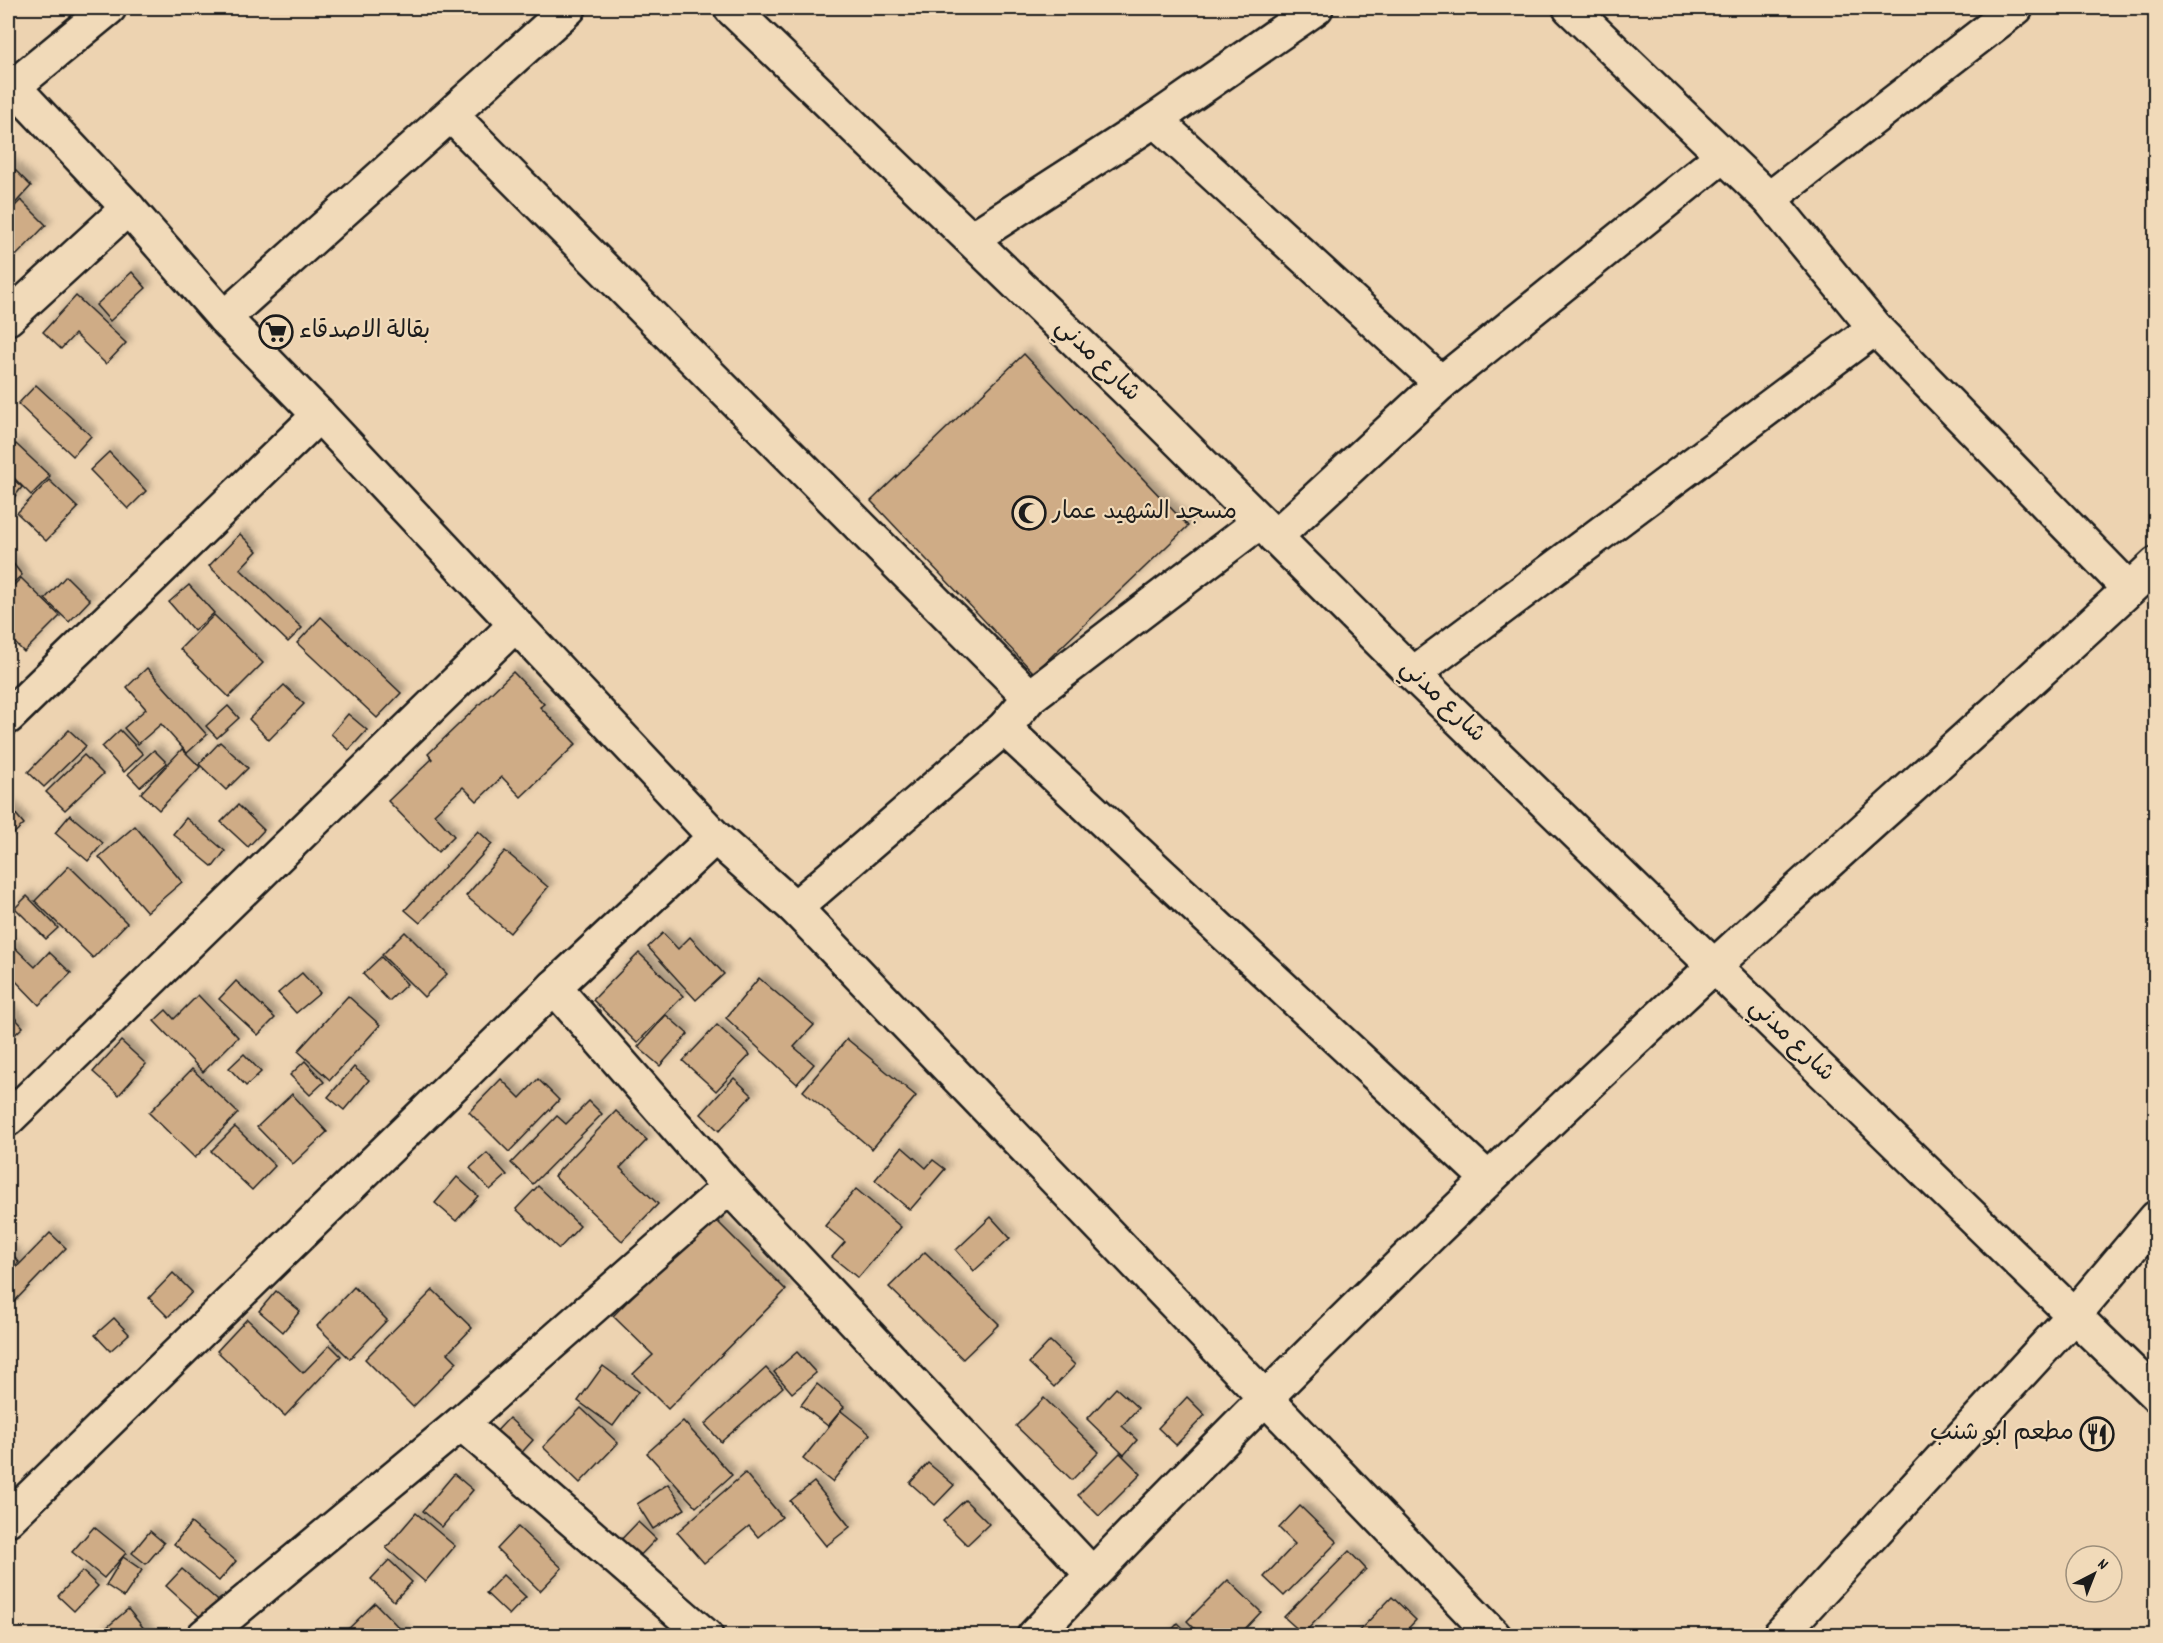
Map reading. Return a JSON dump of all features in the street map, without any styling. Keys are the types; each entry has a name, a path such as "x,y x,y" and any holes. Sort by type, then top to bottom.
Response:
{"street":[{"path":"109,8 10,84 128,208 224,318 319,415 715,837 795,908 1494,1635"},
{"path":"224,318 569,8"},
{"name":"شارع مدني","path":"731,8 1151,413 1413,674 2156,1395"},
{"path":"971,239 1155,120 1316,8"},
{"path":"1570,8 1769,199 1875,328 2129,589"},
{"path":"1769,199 2009,9"},
{"path":"451,116 1030,698"},
{"path":"1155,120 1441,382"},
{"path":"795,908 1004,728 1030,698 1267,530 1441,382 1722,156"},
{"path":"8,318 128,208"},
{"path":"1413,674 1875,328"},
{"path":"8,717 319,415"},
{"path":"1034,1635 1265,1398 1488,1179 1714,967 2156,564"},
{"path":"8,1119 516,624"},
{"path":"1004,728 1488,1179"},
{"path":"8,1520 554,987 715,837"},
{"path":"554,987 729,1187 1092,1574"},
{"path":"204,1635 461,1423 729,1187"},
{"path":"1779,1635 2074,1315 2156,1218"},
{"path":"461,1423 705,1635"}],"building":[{"path":"8,163 31,186 8,211"},
{"path":"21,200 46,225 13,259 8,253 8,213"},
{"path":"132,272 146,288 110,321 96,305"},
{"path":"76,296 126,343 106,364 75,334 61,349 43,332"},
{"name":"مسجد الشهيد عمار","path":"1024,354 1188,526 1034,673 871,501"},
{"path":"36,385 91,436 73,456 18,404"},
{"path":"16,444 50,476 31,495 8,472 8,452"},
{"path":"109,452 146,491 128,509 90,470"},
{"path":"8,475 22,487 8,505"},
{"path":"49,480 78,508 46,541 17,513"},
{"path":"240,534 257,551 240,569 302,628 288,642 209,566"},
{"path":"8,557 22,575 8,587"},
{"path":"66,576 90,600 69,622 45,599"},
{"path":"21,578 60,616 24,652 8,636 8,591"},
{"path":"189,585 214,613 194,631 169,602"},
{"path":"214,615 263,663 229,697 180,649"},
{"path":"321,617 401,693 377,718 297,643"},
{"path":"147,668 207,735 187,753 161,724 138,744 124,728 146,709 127,687"},
{"path":"513,672 544,704 540,707 576,744 521,797 502,777 477,801 463,787 434,814 454,836 438,852 388,801 432,759 428,754"},
{"path":"284,685 304,704 269,740 249,719"},
{"path":"228,706 239,718 217,738 206,726"},
{"path":"348,714 367,730 349,750 331,734"},
{"path":"69,730 86,746 44,787 28,772"},
{"path":"120,730 143,754 124,772 102,747"},
{"path":"220,742 248,768 226,790 199,764"},
{"path":"182,749 200,767 159,810 141,793"},
{"path":"154,750 167,763 140,787 128,774"},
{"path":"84,755 103,774 65,810 46,792"},
{"path":"238,805 264,830 248,847 221,822"},
{"path":"8,807 24,824 8,839"},
{"path":"70,815 103,843 88,861 55,833"},
{"path":"186,818 225,851 213,867 173,834"},
{"path":"135,826 182,882 147,912 99,857"},
{"path":"478,831 492,844 420,923 405,910"},
{"path":"505,851 548,887 510,933 466,896"},
{"path":"69,866 127,923 93,958 35,901"},
{"path":"27,896 58,928 46,939 15,908"},
{"path":"405,932 447,974 424,997 382,955"},
{"path":"663,933 678,949 690,937 724,974 696,1000 648,947"},
{"path":"11,944 35,967 49,952 71,973 39,1005 8,973 8,947"},
{"path":"639,953 683,996 637,1043 593,1000"},
{"path":"381,957 407,984 389,1001 363,974"},
{"path":"302,973 320,993 296,1013 278,993"},
{"path":"759,978 814,1025 794,1047 814,1064 797,1084 726,1018"},
{"path":"236,981 275,1018 258,1035 219,999"},
{"path":"198,995 238,1037 203,1072 154,1021 166,1010 174,1019"},
{"path":"348,996 380,1025 330,1080 298,1051"},
{"path":"8,1010 23,1027 8,1041"},
{"path":"666,1015 688,1034 660,1066 638,1047"},
{"path":"717,1025 750,1055 716,1091 683,1061"},
{"path":"847,1039 916,1096 872,1149 803,1091"},
{"path":"121,1041 146,1064 119,1095 93,1072"},
{"path":"244,1054 261,1072 246,1086 229,1068"},
{"path":"305,1061 324,1082 310,1095 290,1075"},
{"path":"354,1067 369,1080 344,1110 328,1097"},
{"path":"192,1069 238,1113 195,1158 149,1113"},
{"path":"734,1078 752,1095 719,1131 701,1114"},
{"path":"501,1079 520,1098 538,1079 559,1100 509,1152 469,1112"},
{"path":"292,1094 327,1132 293,1164 257,1127"},
{"path":"589,1101 602,1114 533,1184 511,1163 557,1116 566,1124"},
{"path":"616,1111 647,1140 620,1168 658,1204 622,1241 554,1176"},
{"path":"235,1127 275,1166 252,1190 211,1151"},
{"path":"902,1147 926,1168 933,1160 945,1169 910,1210 875,1180"},
{"path":"487,1153 507,1175 490,1190 470,1168"},
{"path":"457,1177 478,1196 456,1221 435,1203"},
{"path":"538,1186 580,1226 559,1249 516,1209"},
{"path":"856,1189 901,1227 858,1278 832,1257 845,1242 825,1226"},
{"path":"712,1216 786,1290 668,1409 633,1374 653,1355 613,1316"},
{"path":"991,1217 1010,1238 974,1271 956,1250"},
{"path":"50,1233 66,1248 11,1305 8,1301 8,1276"},
{"path":"8,1249 19,1262 8,1273"},
{"path":"925,1252 999,1324 963,1359 889,1287"},
{"path":"173,1273 192,1292 168,1317 149,1298"},
{"path":"354,1287 387,1320 350,1359 317,1326"},
{"path":"433,1290 472,1328 448,1353 457,1362 413,1407 365,1359"},
{"path":"276,1291 300,1311 283,1332 259,1311"},
{"path":"114,1318 129,1334 110,1351 95,1335"},
{"path":"247,1319 303,1373 330,1345 341,1356 285,1416 217,1351"},
{"path":"1050,1341 1075,1365 1054,1387 1029,1363"},
{"path":"797,1352 816,1373 792,1393 774,1372"},
{"path":"603,1366 638,1392 613,1426 578,1401"},
{"path":"766,1368 783,1387 721,1442 705,1424"},
{"path":"817,1384 844,1407 828,1426 801,1405"},
{"path":"1116,1388 1138,1408 1122,1426 1137,1440 1124,1455 1087,1419"},
{"path":"1187,1397 1205,1415 1176,1445 1158,1428"},
{"path":"1044,1398 1099,1452 1072,1480 1016,1426"},
{"path":"581,1408 618,1443 580,1483 543,1447"},
{"path":"841,1411 870,1434 832,1482 803,1459"},
{"path":"509,1418 533,1440 517,1458 493,1435"},
{"path":"683,1421 732,1475 696,1507 647,1453"},
{"path":"1120,1453 1141,1474 1099,1516 1078,1495"},
{"path":"928,1463 954,1485 935,1505 910,1483"},
{"path":"745,1473 782,1517 758,1537 749,1526 704,1563 677,1532"},
{"path":"454,1474 473,1490 442,1527 423,1511"},
{"path":"814,1482 850,1527 826,1546 790,1501"},
{"path":"668,1484 685,1509 653,1529 637,1504"},
{"path":"965,1500 989,1524 967,1545 943,1521"},
{"path":"1300,1506 1337,1542 1284,1596 1264,1577 1295,1544 1279,1528"},
{"path":"416,1513 455,1546 425,1582 386,1548"},
{"path":"638,1522 656,1539 633,1563 615,1546"},
{"path":"191,1523 236,1561 219,1581 174,1544"},
{"path":"94,1527 126,1553 104,1578 72,1552"},
{"path":"518,1527 562,1568 540,1591 497,1549"},
{"path":"150,1531 164,1543 146,1564 132,1553"},
{"path":"1349,1551 1366,1569 1303,1634 1284,1617"},
{"path":"123,1557 142,1570 124,1597 106,1585"},
{"path":"389,1560 412,1582 394,1601 371,1579"},
{"path":"182,1569 225,1607 209,1625 166,1586"},
{"path":"82,1571 98,1586 74,1611 58,1596"},
{"path":"503,1575 526,1597 509,1615 486,1593"},
{"path":"1228,1580 1261,1612 1238,1636 1202,1636 1187,1621"},
{"path":"1392,1597 1416,1620 1401,1636 1354,1636"},
{"path":"375,1603 407,1636 341,1636"},
{"path":"128,1609 150,1636 97,1636"},
{"path":"1178,1623 1191,1636 1166,1636"}],"place":[{"name":"بقالة الاصدقاء","path":"276,332"},
{"name":"مسجد الشهيد عمار","path":"1029,513"},
{"name":"مطعم ابو شنب","path":"2097,1434"}]}
